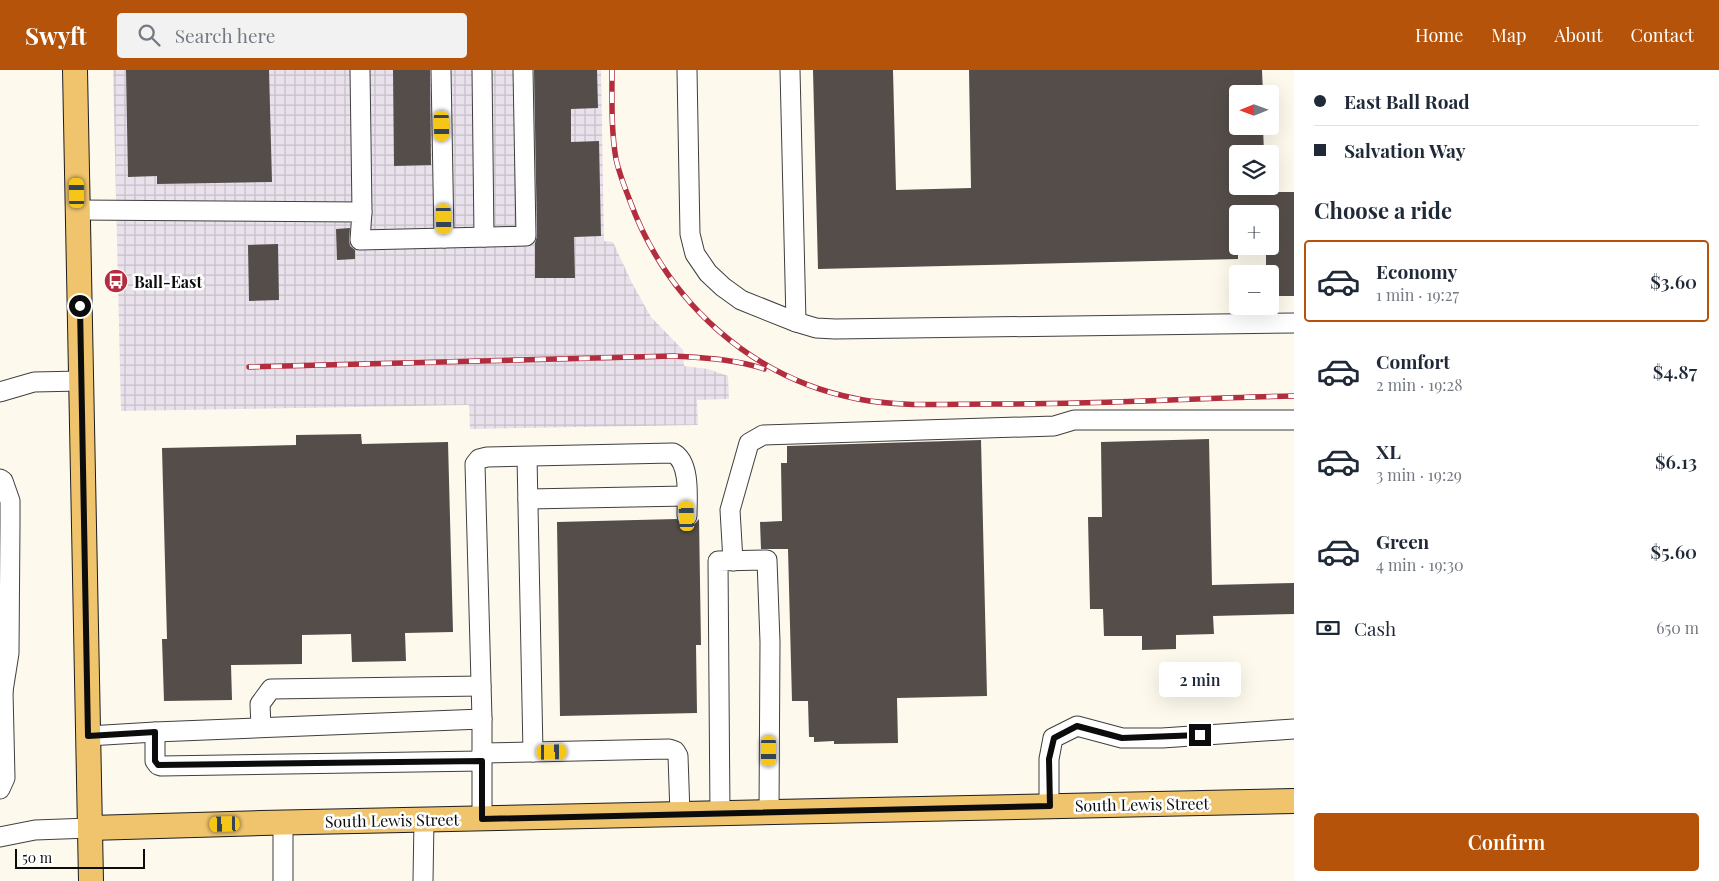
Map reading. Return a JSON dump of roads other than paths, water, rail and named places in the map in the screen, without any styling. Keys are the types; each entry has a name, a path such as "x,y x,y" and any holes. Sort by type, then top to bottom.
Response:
{"main road":[{"path":"75,70 91,881"},
{"name":"South Lewis Street","path":"90,828 1294,801"}],"street":[{"path":"360,70 362,212 360,240 526,236 523,70"},
{"path":"441,70 444,238"},
{"path":"482,70 484,237"},
{"path":"687,70 690,234 695,254 708,273 742,300 796,322 816,328 835,329 1294,323"},
{"path":"790,70 796,322"},
{"path":"78,210 362,212"},
{"path":"0,392 34,382 81,381"},
{"path":"733,561 730,510 749,444 763,435 1054,426 1074,420 1294,420"},
{"path":"482,819 482,719 475,464 479,459 487,458 673,453 681,459 685,468 687,516"},
{"path":"527,456 532,752"},
{"path":"0,480 3,481 10,501 9,653 1,691 5,778 0,789"},
{"path":"528,499 686,496"},
{"path":"720,814 718,562 733,561 767,560 770,642 769,812"},
{"path":"261,727 260,704 271,689 481,686"},
{"path":"88,736 261,727 482,719"},
{"path":"1050,806 1049,759 1054,738 1077,726 1122,738 1162,738 1294,729"},
{"path":"155,732 155,761 161,766 482,757 532,752 668,749 675,751 678,756 680,814"},
{"path":"423,881 424,820"},
{"path":"283,823 283,881"},
{"path":"0,837 35,830 90,828"}],"railway":[{"path":"612,70 613,126 616,159 626,191 646,238 666,272 690,303 718,330 749,354 783,374 819,389 858,399 906,404 1064,403 1294,396"},
{"path":"249,367 673,356 731,361 764,369"}],"place":[{"name":"Ball-East","path":"116,281"}]}
